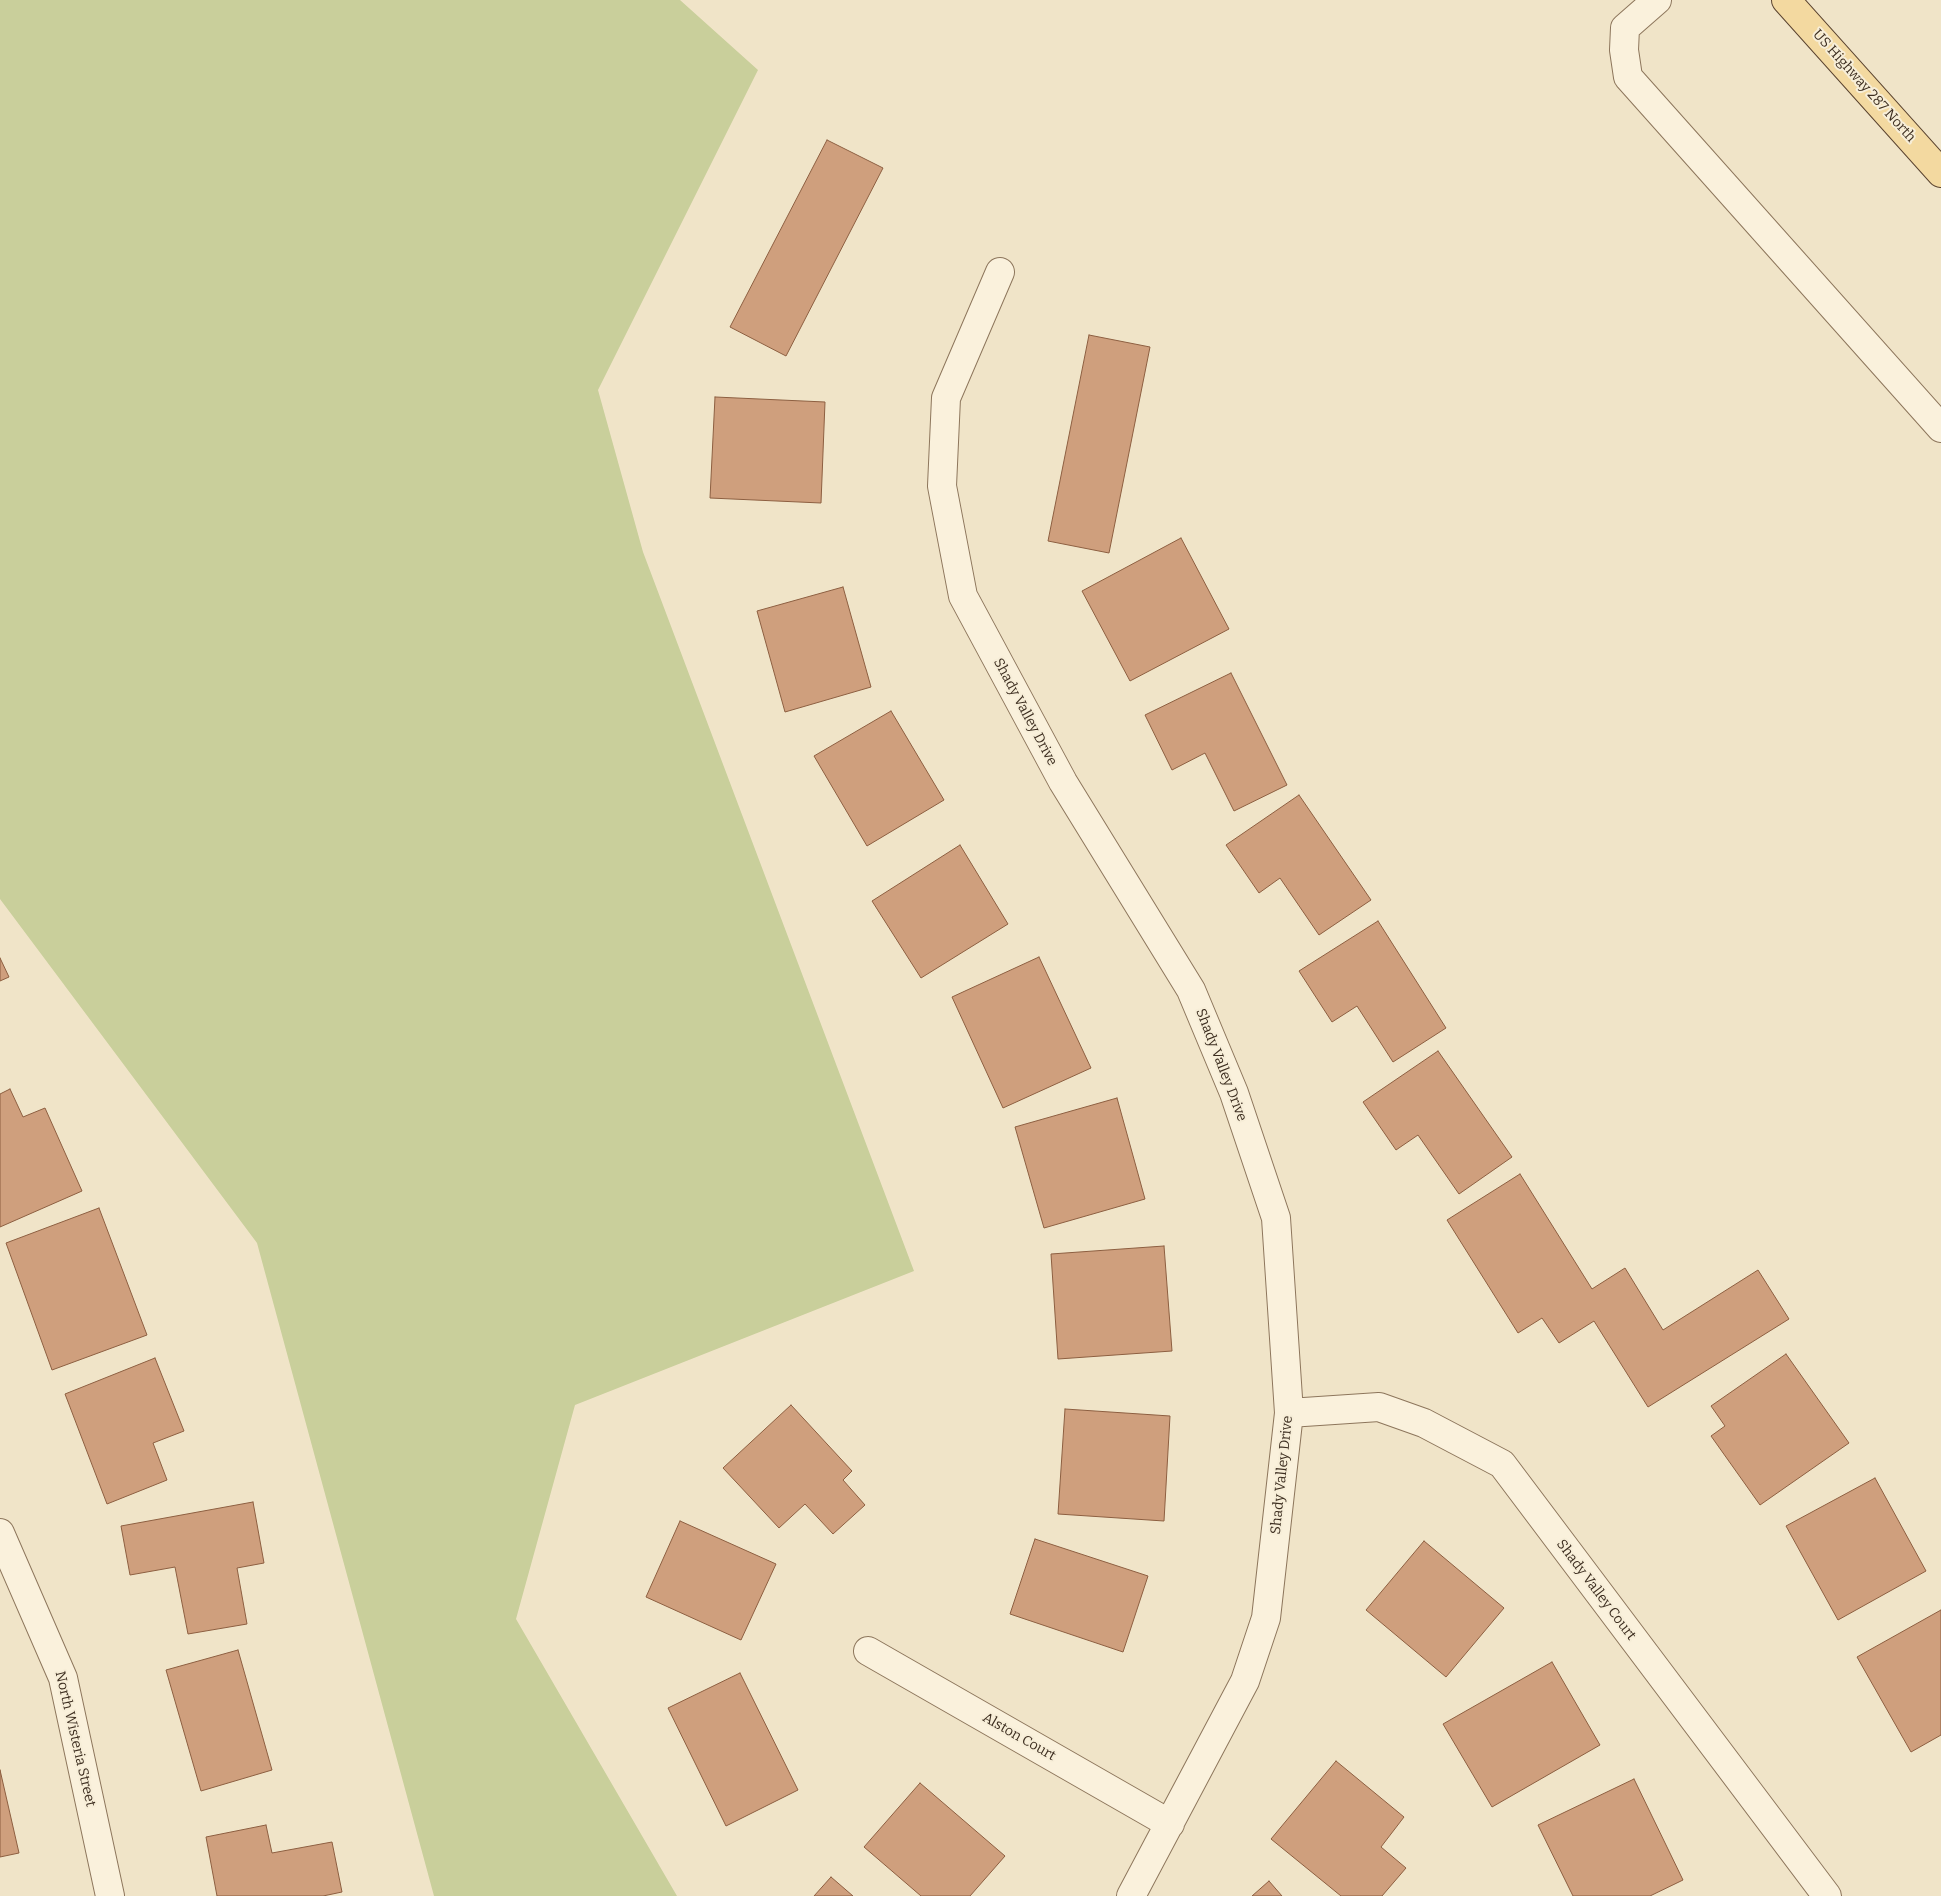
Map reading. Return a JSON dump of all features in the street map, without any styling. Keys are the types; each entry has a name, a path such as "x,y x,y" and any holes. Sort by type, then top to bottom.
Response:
{"main road":[{"name":"US Highway 287 North","path":"1786,0 1941,172"}],"street":[{"path":"1657,0 1624,28 1624,50 1628,77 1941,428"},
{"name":"Shady Valley Drive","path":"1000,272 946,398 942,486 963,596 1063,782 1192,990 1234,1093 1276,1218 1289,1413 1266,1618 1245,1681 1131,1896"},
{"name":"Shady Valley Court","path":"1289,1413 1379,1407 1424,1423 1502,1464 1827,1896"},
{"name":"North Wisteria Street","path":"0,1533 63,1678 110,1896"},
{"name":"Alston Court","path":"868,1651 1170,1824"}],"green space":[{"path":"0,0 680,0 758,70 598,390 643,552 914,1271 575,1405 516,1619 677,1896 434,1896 257,1243 0,899"}],"building":[{"path":"827,140 883,168 786,356 730,327"},
{"path":"1089,335 1150,347 1109,553 1048,541"},
{"path":"715,397 825,402 821,503 710,498"},
{"path":"1181,538 1229,629 1130,681 1082,591"},
{"path":"843,587 871,687 785,712 757,611"},
{"path":"1231,673 1287,785 1234,811 1205,753 1172,770 1145,715"},
{"path":"891,711 944,800 867,846 814,756"},
{"path":"1299,795 1371,900 1319,935 1280,878 1259,893 1226,845"},
{"path":"960,845 1008,924 921,978 872,901"},
{"path":"1378,921 1446,1028 1393,1062 1357,1006 1332,1022 1299,971"},
{"path":"1039,957 1091,1068 1003,1108 952,997"},
{"path":"0,958 9,977 0,981"},
{"path":"1438,1051 1512,1157 1459,1194 1418,1135 1396,1150 1363,1102"},
{"path":"10,1089 23,1117 45,1108 82,1191 0,1227 0,1094"},
{"path":"1117,1098 1145,1199 1044,1228 1015,1127"},
{"path":"1520,1174 1592,1289 1625,1268 1663,1330 1758,1270 1789,1319 1648,1407 1594,1321 1559,1343 1542,1318 1518,1333 1447,1220"},
{"path":"99,1208 147,1335 52,1370 6,1243"},
{"path":"1164,1246 1172,1351 1058,1359 1051,1254"},
{"path":"1786,1354 1849,1443 1760,1505 1711,1436 1725,1426 1711,1406"},
{"path":"155,1358 184,1431 153,1443 167,1480 107,1504 65,1394"},
{"path":"791,1405 852,1471 843,1480 865,1505 833,1534 805,1504 779,1528 723,1468"},
{"path":"1065,1409 1170,1416 1164,1521 1058,1514"},
{"path":"1875,1478 1926,1571 1838,1620 1786,1526"},
{"path":"253,1502 264,1563 237,1568 247,1624 188,1634 175,1567 130,1575 121,1526"},
{"path":"680,1521 776,1564 741,1640 646,1597"},
{"path":"1035,1539 1148,1576 1123,1652 1010,1614"},
{"path":"1424,1541 1504,1608 1446,1677 1366,1610"},
{"path":"1941,1610 1941,1735 1911,1752 1857,1657"},
{"path":"238,1650 272,1770 201,1791 166,1670"},
{"path":"1552,1662 1600,1745 1492,1807 1443,1724"},
{"path":"740,1673 798,1790 726,1826 668,1708"},
{"path":"1336,1761 1404,1817 1381,1847 1406,1868 1382,1896 1341,1896 1271,1839"},
{"path":"0,1770 19,1853 0,1857"},
{"path":"1634,1779 1683,1880 1650,1896 1573,1896 1538,1825"},
{"path":"920,1783 1005,1856 970,1896 921,1896 864,1847"},
{"path":"266,1825 272,1853 332,1842 342,1892 323,1896 217,1896 206,1837"},
{"path":"831,1877 853,1896 814,1896"},
{"path":"1269,1881 1282,1896 1252,1896"}]}
